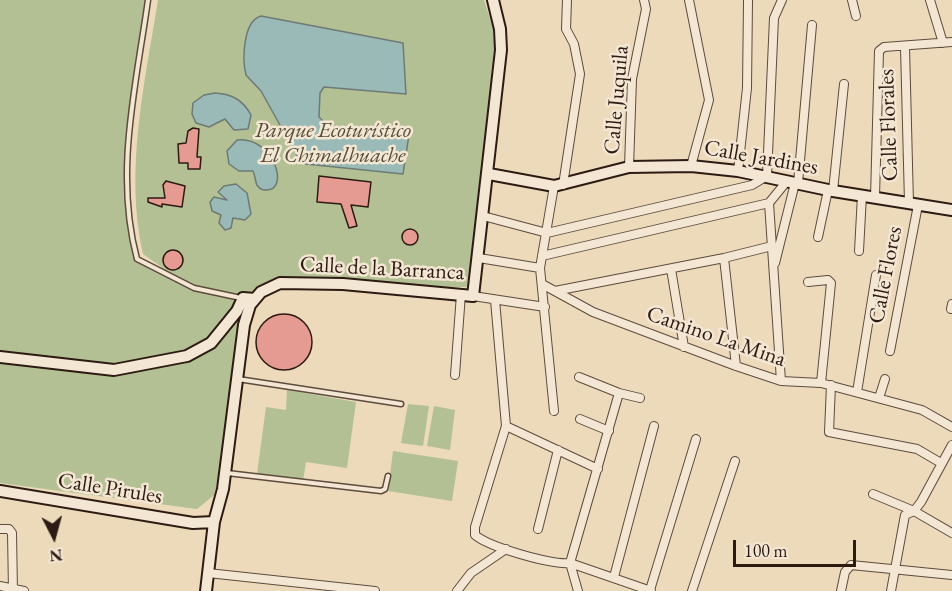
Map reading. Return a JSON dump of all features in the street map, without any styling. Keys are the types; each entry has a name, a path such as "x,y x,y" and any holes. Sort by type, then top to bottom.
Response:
{"main road":[{"path":"489,174 501,50 500,29 493,0"},
{"name":"Calle Jardines","path":"489,174 559,186 629,167 691,166 738,171 831,190 952,210"},
{"name":"Calle de la Barranca","path":"255,299 261,292 280,283 343,284 473,296 489,174"},
{"path":"0,357 114,370 187,356 211,343 237,311 243,298 255,299 243,324 225,473 214,522 206,591"},
{"name":"Calle Pirules","path":"0,491 193,523 214,522"}],"street":[{"path":"554,411 540,268 559,186 580,74 574,44 566,29 567,0"},
{"name":"Calle Juquila","path":"629,167 632,80 645,9 644,0"},
{"path":"689,0 709,100 691,166"},
{"path":"483,216 547,233 752,185 767,176 774,18 782,0"},
{"path":"852,0 856,16"},
{"path":"875,197 878,53 880,49 948,43 930,0"},
{"path":"738,171 747,88 748,1"},
{"path":"774,267 794,182 812,25"},
{"name":"Calle Florales","path":"904,47 913,204"},
{"path":"818,237 831,190 844,84"},
{"path":"542,256 769,203 794,182"},
{"path":"859,251 862,195"},
{"path":"769,203 781,381"},
{"name":"Calle Flores","path":"890,351 913,204"},
{"path":"555,291 724,258 772,246"},
{"path":"479,258 540,268"},
{"path":"724,258 735,366"},
{"path":"670,269 684,347"},
{"path":"857,392 876,275"},
{"path":"808,282 831,281 821,382"},
{"name":"Camino La Mina","path":"542,284 593,312 735,366 781,381 821,382 922,410 952,427"},
{"path":"455,375 461,294"},
{"path":"473,296 545,307"},
{"path":"495,300 506,426 475,532 477,538 506,549 558,563 570,563 651,591 696,439"},
{"path":"579,377 619,393 640,398"},
{"path":"879,398 885,379"},
{"path":"831,385 829,432 917,449 941,463"},
{"path":"578,591 570,563 619,393"},
{"path":"580,420 609,431"},
{"path":"506,426 598,469"},
{"path":"614,578 654,426"},
{"path":"891,591 897,570 905,515 914,511 952,445"},
{"path":"538,529 558,450"},
{"path":"692,591 735,462"},
{"path":"873,494 914,511 952,533"},
{"path":"0,529 11,530 13,590"},
{"path":"457,591 471,573 506,549"},
{"path":"841,591 847,568 855,565 952,575"},
{"path":"208,573 375,591"},
{"path":"0,586 24,591"}],"lane":[{"path":"148,0 125,159 128,226 137,258 194,288 243,298"},
{"path":"236,379 401,404"},
{"path":"225,473 381,491 385,489 388,476"}],"green space":[{"name":"Parque Ecoturístico El Chimalhuache","path":"0,0 148,0 129,129 127,194 130,226 137,258 163,268 143,254 136,191 138,127 158,0 484,0 493,28 495,50 471,287 270,286 243,298 221,467 214,495 197,509 0,483"},
{"path":"287,390 356,402 347,468 306,462 303,481 257,474 266,407 286,410"},
{"path":"408,404 429,406 423,446 401,443"},
{"path":"434,406 455,410 450,450 427,446"},
{"path":"393,451 458,461 452,501 388,491"}],"water":[{"path":"261,16 403,43 406,94 324,87 320,93 319,117 328,126 409,135 403,174 306,164 300,161 261,91 246,75 244,51 247,33 250,25"},
{"path":"215,93 232,96 244,105 251,115 248,129 234,130 225,119 209,127 196,123 192,114 193,103 204,95"},
{"path":"237,140 250,141 261,146 269,155 275,164 277,174 277,182 273,188 262,189 257,185 253,171 239,171 229,164 227,151"},
{"path":"236,184 247,193 251,214 245,220 233,218 231,228 225,230 219,223 221,215 212,211 210,202 214,197 227,200 218,192 224,186"}],"building":[{"path":"193,128 199,129 197,157 201,157 200,169 188,169 188,163 179,163 178,144 186,143 188,131"},
{"path":"319,176 371,182 368,207 351,205 357,226 349,228 341,204 317,202"},
{"path":"166,181 185,186 182,207 162,204 162,207 148,202 148,198 165,198 163,185"},
{"path":"410,229 418,237 410,245 402,237"},
{"path":"173,250 180,253 183,260 180,267 173,270 166,267 163,260 166,253"},
{"path":"279,314 289,314 304,322 310,331 312,342 310,353 304,362 289,370 279,370 268,365 261,358 256,347 256,337 261,326 268,319"}]}
